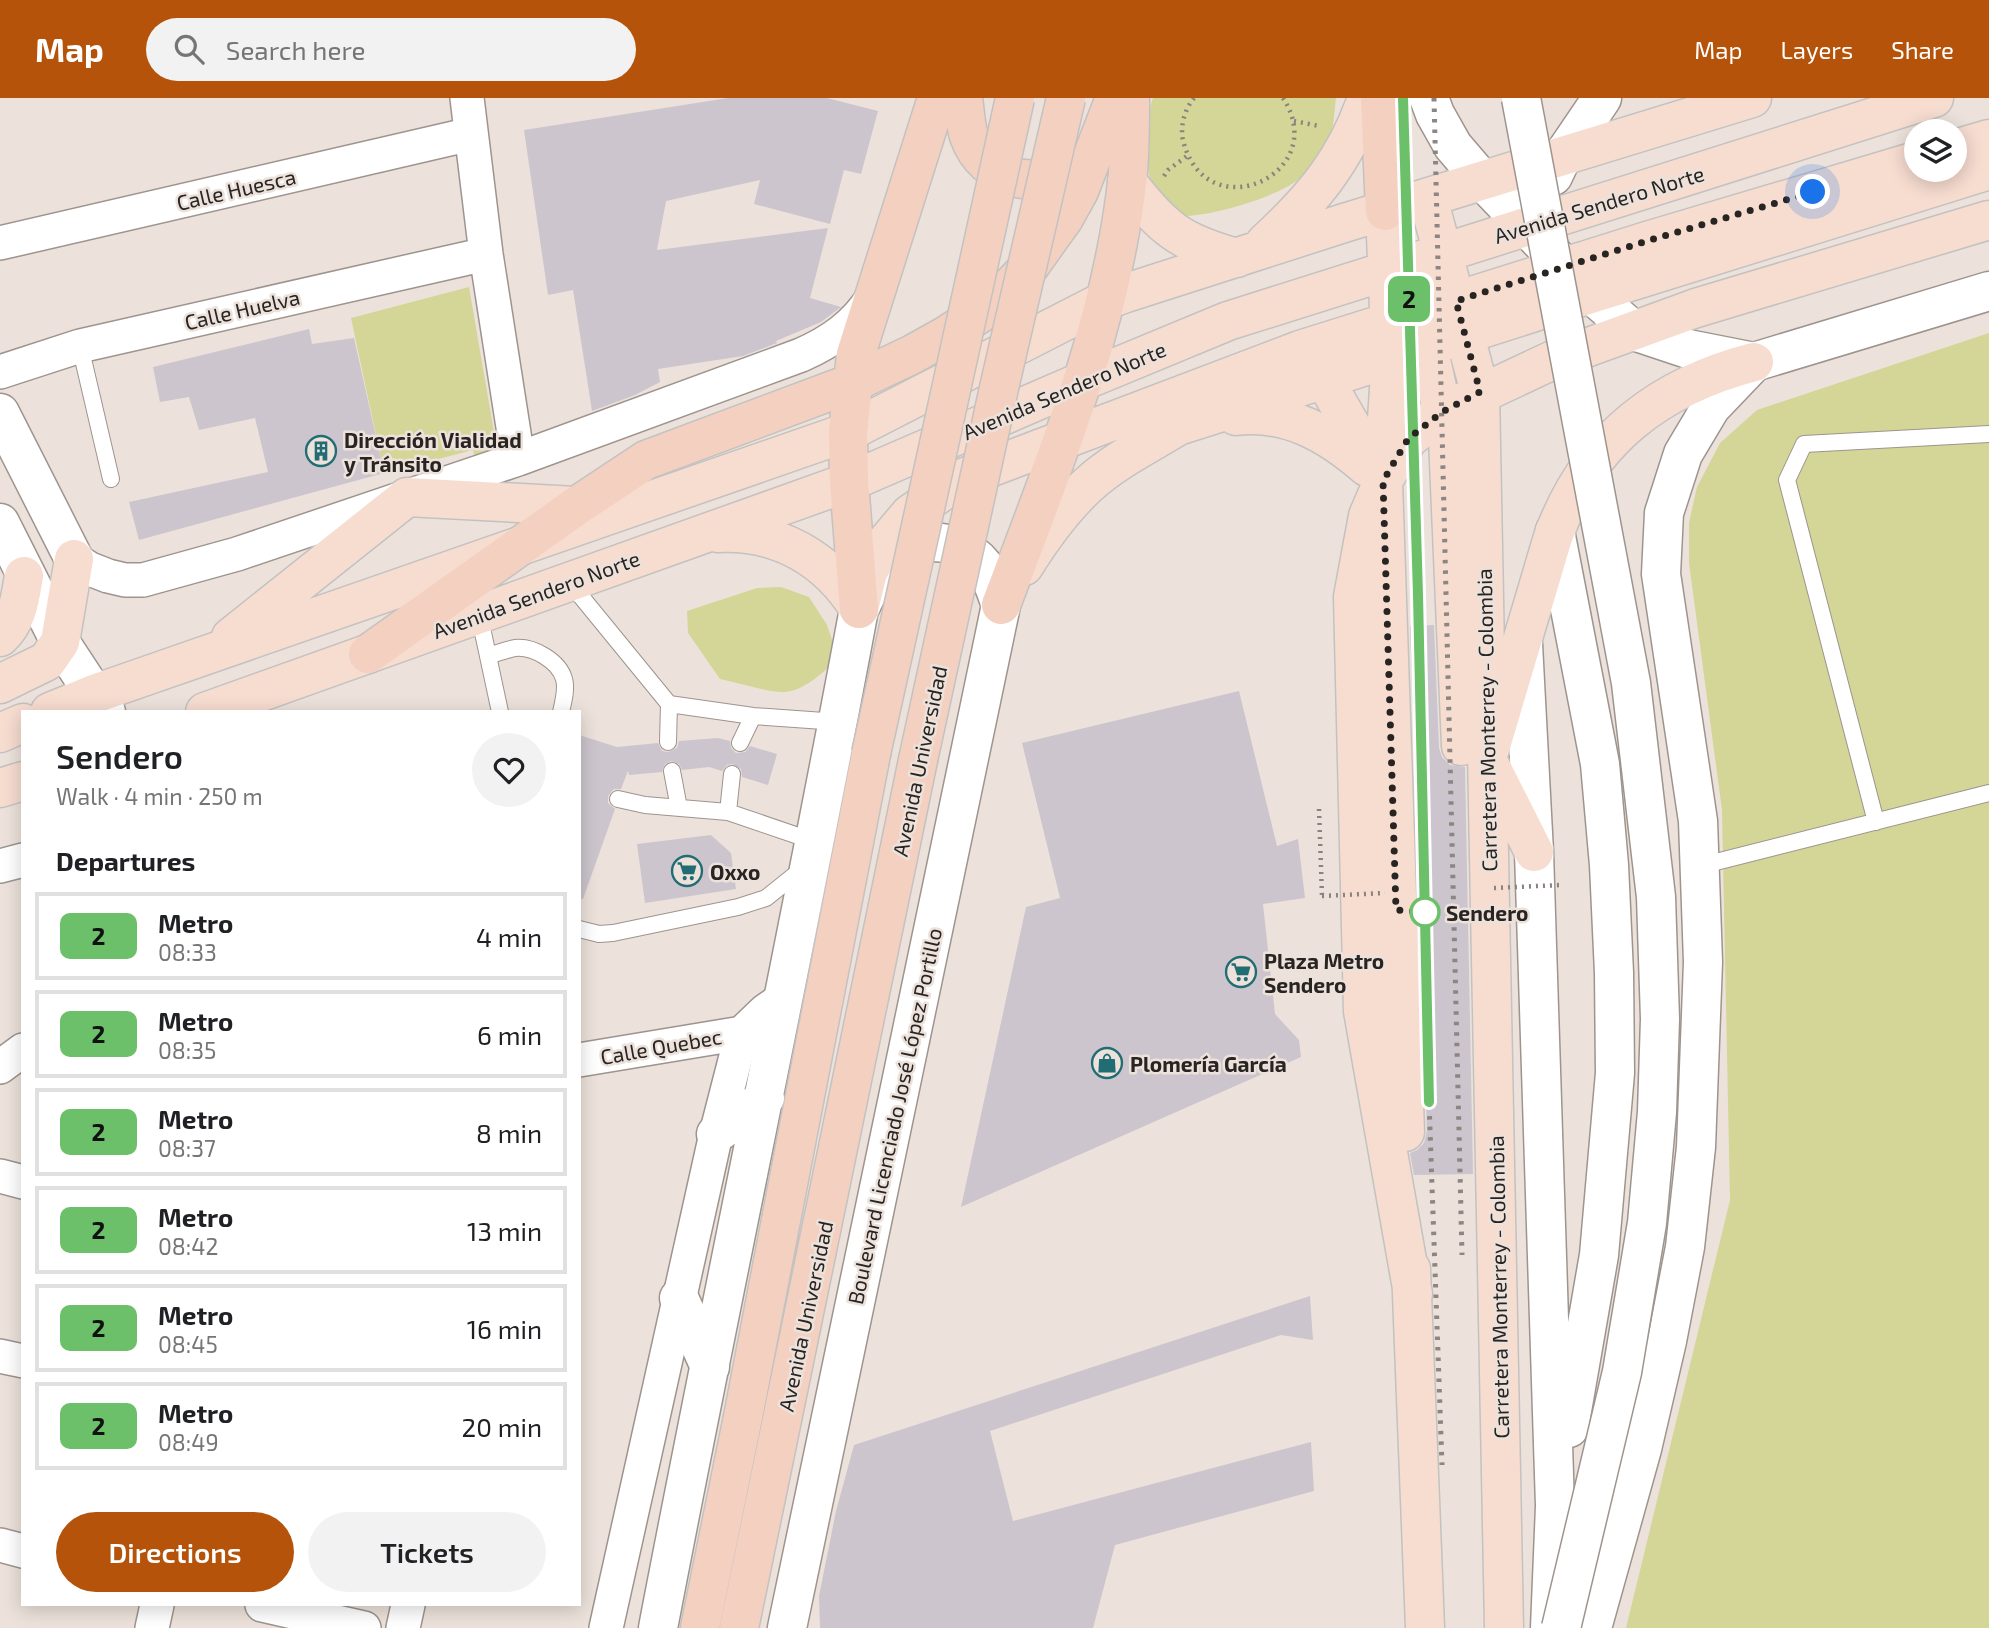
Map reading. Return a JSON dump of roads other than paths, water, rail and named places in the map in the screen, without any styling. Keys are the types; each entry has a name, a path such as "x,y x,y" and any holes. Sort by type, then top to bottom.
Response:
{"highway":[{"path":"859,609 849,482 848,432 856,354 937,98"},
{"path":"963,98 968,135 982,160 1001,174 1017,179 1052,177 1068,171 1095,149"},
{"name":"Avenida Universidad","path":"699,1628 743,1417 872,754 1015,98"},
{"name":"Avenida Universidad","path":"739,1628 783,1426 918,760 999,388 1066,98"},
{"path":"368,654 646,460 852,383 947,335 979,314 1008,289 1048,243 1064,218 1079,191 1115,98"},
{"path":"1001,605 1063,440 1106,300 1127,182 1130,98"},
{"path":"1380,98 1385,211"}],"main road":[{"path":"1127,182 1152,214 1181,238 1198,246 1247,254 1301,210 1319,190 1349,144 1367,98"},
{"path":"61,710 100,703 208,655 848,432 1106,300 1752,98"},
{"name":"Avenida Sendero Norte","path":"211,710 849,482 1228,321 1934,98"},
{"path":"1967,145 1989,139"},
{"path":"1460,318 1564,267 1904,165"},
{"path":"859,609 867,572 883,546 910,514 960,479 1300,350 1407,335 1460,318 1591,294 1989,170"},
{"name":"Carretera Monterrey - Colombia","path":"1428,198 1480,392 1504,1628"},
{"path":"1385,211 1387,271 1407,335 1442,412 1448,438 1467,902 1492,979"},
{"path":"1383,481 1408,439 1442,412 1553,360 1696,308 1989,220"},
{"path":"1228,321 1264,329 1300,350 1324,379 1383,481"},
{"path":"1001,605 1056,519 1088,485 1123,459 1178,426 1324,379 1407,335"},
{"path":"1407,335 1383,481 1400,1044 1413,1294 1425,1628"},
{"path":"1534,852 1487,759 1555,531 1578,484 1595,459 1639,415 1693,382 1754,362"},
{"path":"1178,426 1251,414 1295,421 1317,431 1348,451 1383,481"},
{"path":"208,655 407,497 575,508 632,508"},
{"path":"688,540 711,533 734,532 782,542 803,552 828,570 859,609"},
{"path":"0,684 47,662 60,642 74,559"},
{"path":"0,637 10,627 18,608 24,576"},
{"path":"0,733 21,724"},
{"path":"0,788 21,781"}],"street":[{"path":"467,98 486,254 518,459"},
{"path":"1429,98 1448,138 1483,181 1591,294 1634,331 1688,349 1754,362 1989,291"},
{"path":"1521,98 1631,683 1656,897 1660,1006 1657,1112 1647,1223 1622,1372 1561,1628"},
{"path":"1527,226 1562,157 1602,98"},
{"name":"Calle Huesca","path":"0,243 471,134"},
{"name":"Calle Huelva","path":"0,372 80,346 486,254"},
{"path":"0,413 74,559 108,576 143,580 237,554 518,459 820,347 853,323 876,292"},
{"path":"1592,1628 1642,1449 1685,1247 1696,1147 1703,962 1698,821 1661,574 1664,513 1683,454 1712,407 1754,362"},
{"path":"0,523 24,576 60,642 100,703"},
{"path":"1555,531 1600,764 1614,960 1615,1060 1599,1255 1555,1506"},
{"path":"658,1628 765,1098 859,609 883,564 907,545 931,542 949,544 971,554 984,566 1001,605"},
{"name":"Boulevard Licenciado José López Portillo","path":"787,1628 1001,605"},
{"path":"1523,639 1534,852 1555,1506 1550,1628"},
{"path":"0,866 21,861"},
{"path":"606,1628 716,1134 742,1032 782,999"},
{"name":"Calle Quebec","path":"581,1060 742,1032"},
{"path":"0,1067 21,1051"},
{"path":"716,1134 765,1098"},
{"path":"0,1177 21,1182"},
{"path":"679,1298 710,1367"},
{"path":"0,1356 21,1361"},
{"path":"0,1545 21,1550"},
{"path":"621,1562 668,1576"},
{"path":"152,1628 157,1606"},
{"path":"266,1606 364,1628"},
{"path":"403,1628 408,1606"}],"lane":[{"path":"80,346 111,479"},
{"path":"1876,822 1787,480 1804,444 1989,434"},
{"path":"569,582 669,704 668,742"},
{"path":"480,614 500,710"},
{"path":"488,656 517,648 536,651 550,660 564,679 561,710"},
{"path":"669,704 753,716 838,722"},
{"path":"740,743 753,716"},
{"path":"672,771 679,808"},
{"path":"728,812 732,774"},
{"path":"1700,866 1989,793"},
{"path":"581,930 599,934 613,933 738,907 766,898 811,853 728,812 645,805 618,799"}],"railway":[{"path":"1403,98 1419,623 1429,1102 1442,1465"},
{"path":"1434,98 1462,1255"}],"metro line":[{"name":"2","path":"1403,98 1418,595 1429,1102"}],"place":[{"name":"Dirección Vialidad y Tránsito","path":"321,451"},
{"name":"Oxxo","path":"687,871"},
{"name":"Sendero","path":"1425,912"},
{"name":"Plaza Metro Sendero","path":"1241,972"},
{"name":"Plomería García","path":"1107,1063"}]}
